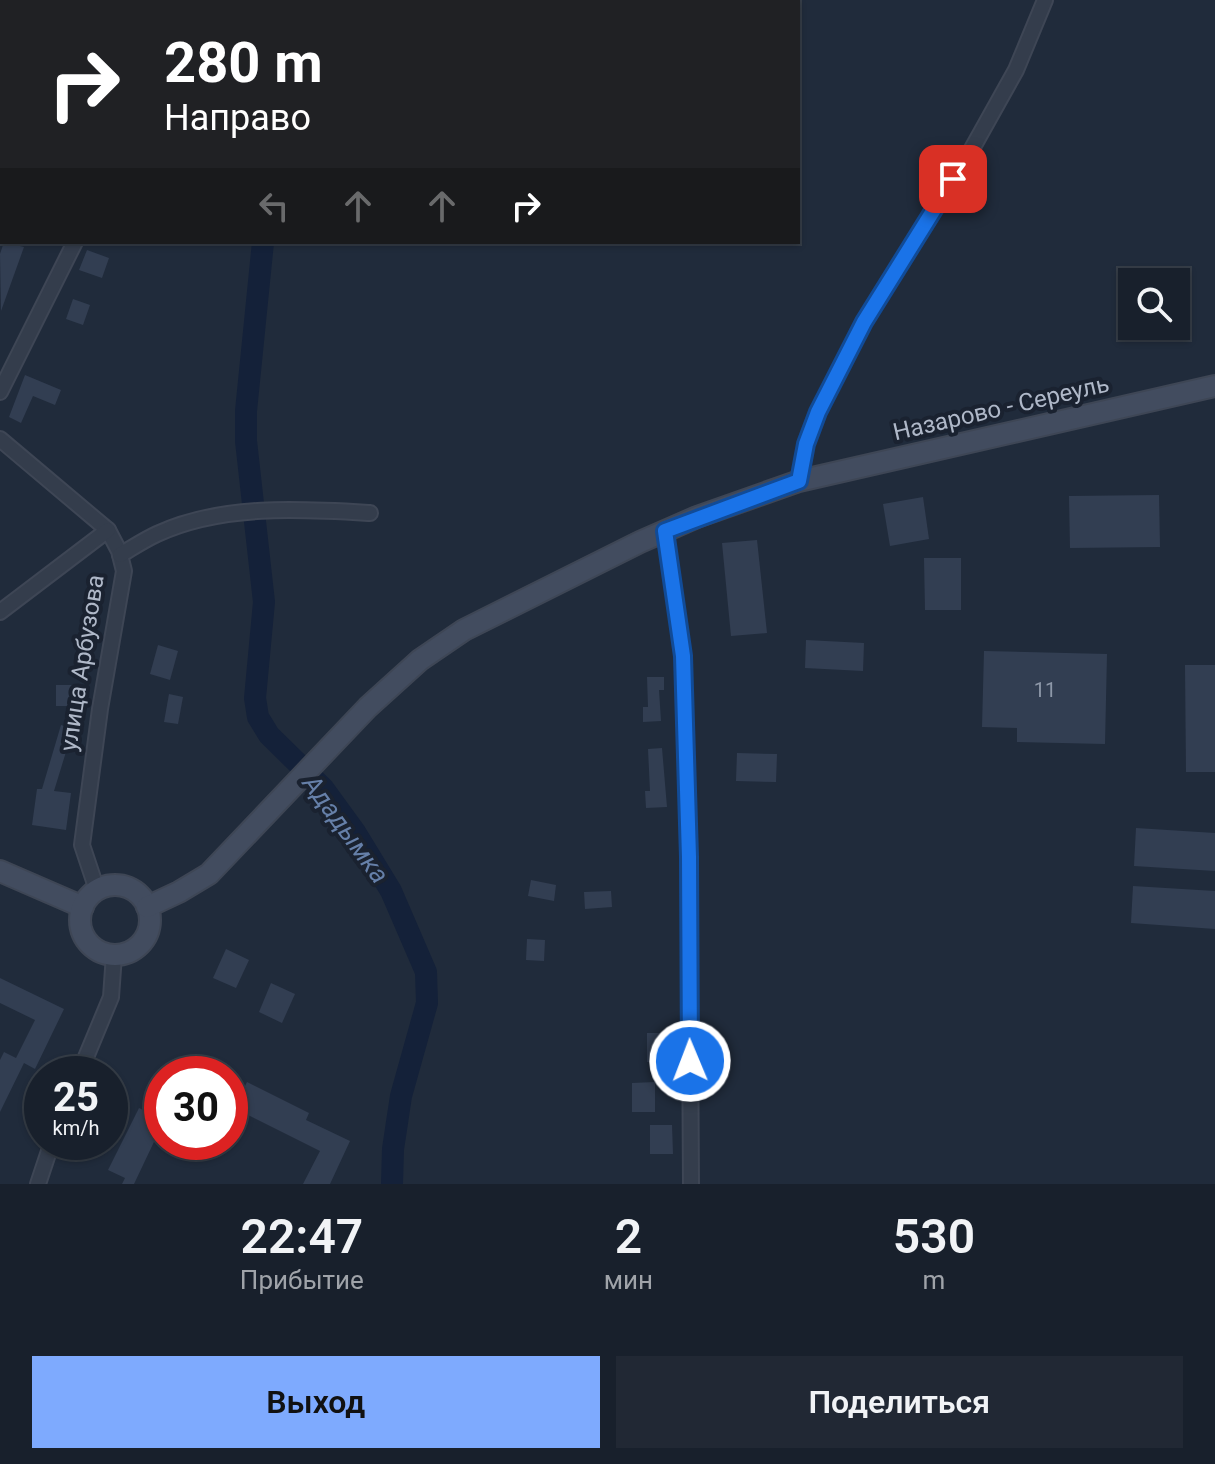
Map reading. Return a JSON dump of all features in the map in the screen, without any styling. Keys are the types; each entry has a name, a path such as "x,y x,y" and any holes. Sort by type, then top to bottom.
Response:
{"street":[{"path":"799,481 806,444 818,412 864,322 968,156 1016,70 1045,0"},
{"path":"0,392 74,244"},
{"name":"Назарово - Сереуль","path":"147,907 209,874 368,707 420,660 464,630 665,531 799,481 1215,386"},
{"path":"0,439 108,530"},
{"path":"120,555 159,533 212,517 272,510 370,513"},
{"name":"улица Арбузова","path":"0,612 108,530 124,571 100,709 82,845 97,890"},
{"path":"665,531 683,656 689,857 691,1184"},
{"path":"0,871 83,907"},
{"path":"107,886 124,887 139,895 147,907 150,922 144,939 131,952 114,955 99,952 85,939 80,919 83,907 97,890 107,886"},
{"path":"86,1056 111,997 114,955"},
{"path":"38,1184 46,1160"}],"building":[{"path":"3,244 24,247 1,311 0,254"},
{"path":"87,250 109,258 102,278 79,270"},
{"path":"73,299 90,305 83,325 66,319"},
{"path":"25,375 61,390 55,405 33,396 21,423 9,417"},
{"path":"1159,495 1160,547 1070,548 1069,496"},
{"path":"923,497 929,539 890,546 883,504"},
{"path":"757,540 767,633 731,636 722,543"},
{"path":"924,558 961,558 961,610 925,610"},
{"path":"806,640 864,643 863,671 805,668"},
{"path":"158,645 178,651 170,680 150,674"},
{"path":"984,651 1107,654 1105,744 1017,742 1017,728 982,727"},
{"path":"1185,665 1215,665 1215,772 1186,772"},
{"path":"647,677 664,677 664,690 659,690 661,721 643,722 643,707 648,707"},
{"path":"56,685 86,685 86,706 56,706"},
{"path":"169,694 183,697 178,724 164,722"},
{"path":"61,725 73,729 54,791 71,793 66,830 32,825 37,789 42,789"},
{"path":"662,748 667,807 646,808 645,791 650,791 648,749"},
{"path":"737,753 777,754 776,782 736,781"},
{"path":"1136,828 1215,833 1215,871 1134,866"},
{"path":"531,880 556,885 554,901 528,896"},
{"path":"1133,886 1215,891 1215,929 1131,923"},
{"path":"611,891 612,907 585,909 584,892"},
{"path":"527,939 545,940 544,961 526,960"},
{"path":"226,949 249,960 236,988 213,978"},
{"path":"0,978 64,1009 41,1056 24,1056 24,1063 0,1112 0,1060 4,1052 16,1058 35,1020 0,1003"},
{"path":"271,983 295,994 282,1023 259,1012"},
{"path":"647,1033 670,1033 670,1062 647,1062"},
{"path":"248,1082 309,1113 306,1120 350,1141 330,1184 303,1184 320,1151 248,1115"},
{"path":"655,1082 655,1112 632,1112 632,1083"},
{"path":"139,1108 144,1110 145,1160 134,1184 122,1184 125,1178 108,1170 113,1160 128,1160 128,1130"},
{"path":"650,1125 672,1125 673,1154 650,1154"}],"waterway":[{"name":"Ададымка","path":"263,244 246,411 246,441 264,602 255,698 258,717 269,735 323,788 355,832 391,891 426,972 427,1003 401,1096 393,1149 392,1184"}],"route":[{"path":"690,1061 689,857 683,656 665,531 799,481 806,444 818,412 864,322 953,179"}]}
